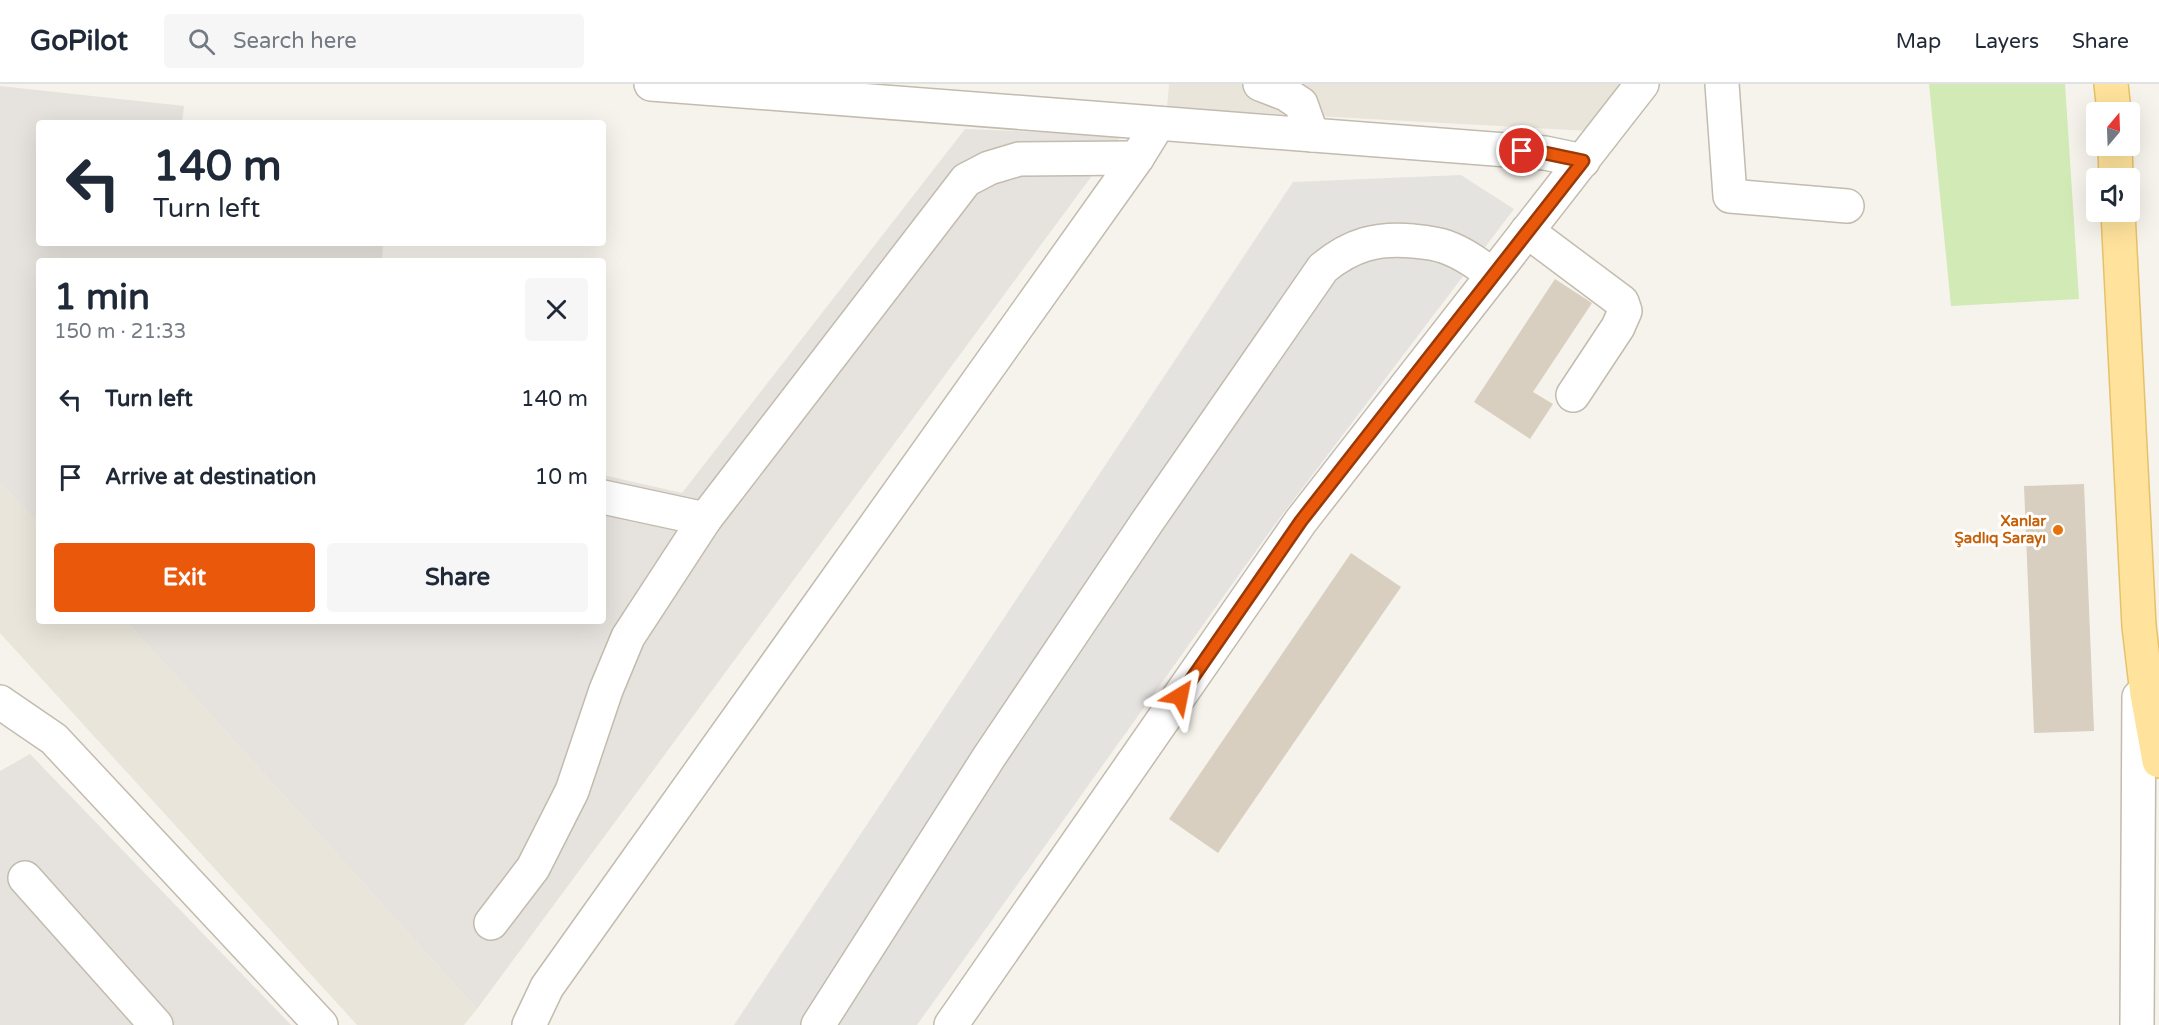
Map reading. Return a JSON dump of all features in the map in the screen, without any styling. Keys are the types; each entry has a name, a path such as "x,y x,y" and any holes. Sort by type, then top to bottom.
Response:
{"main road":[{"path":"2112,84 2113,102"},
{"path":"2118,222 2139,626 2147,694 2159,761"}],"street":[{"path":"651,84 1545,153 1583,161"},
{"path":"1260,84 1286,94 1301,104 1312,135"},
{"path":"951,1025 1301,521 1642,84"},
{"path":"1722,84 1730,196 1847,206"},
{"path":"529,1025 547,987 1137,158 1158,124"},
{"path":"491,923 533,868 572,791 606,690 627,637 705,519 966,180 989,168 1019,159 1137,158"},
{"path":"1527,231 1622,302 1625,311 1618,327 1573,395"},
{"path":"818,1025 989,757 1147,522 1323,268 1339,255 1356,246 1403,240 1445,246 1474,260 1493,275"},
{"path":"606,498 705,519"},
{"path":"2137,1025 2147,915 2139,626"},
{"path":"0,702 54,739 321,1025"},
{"path":"2147,915 2159,871"},
{"path":"25,878 156,1025"}],"shaded area":[{"path":"1169,84 1621,84 1590,131 1167,108"},
{"path":"0,86 184,106 182,120 36,120 36,246 383,246 382,258 36,258 36,522 0,482"},
{"path":"965,129 1122,135 477,1009 129,624 606,624 606,476 682,493"},
{"path":"1461,175 1514,209 1273,527 917,1025 734,1025 1293,182"},
{"path":"0,482 36,522 36,624 129,624 477,1009 464,1025 357,1025 0,633"},
{"path":"30,754 291,1025 0,1025 0,771"}],"green space":[{"path":"1929,84 2065,84 2079,299 1951,306"}],"building":[{"path":"1555,279 1592,303 1533,392 1553,404 1530,439 1474,402"},
{"path":"2084,484 2094,731 2034,733 2024,486"},
{"path":"1351,553 1401,587 1218,853 1169,819"}],"place":[{"name":"Xanlar Şadlıq Sarayı","path":"2058,530"}],"route":[{"path":"1180,696 1301,521 1583,161 1522,151"}]}
